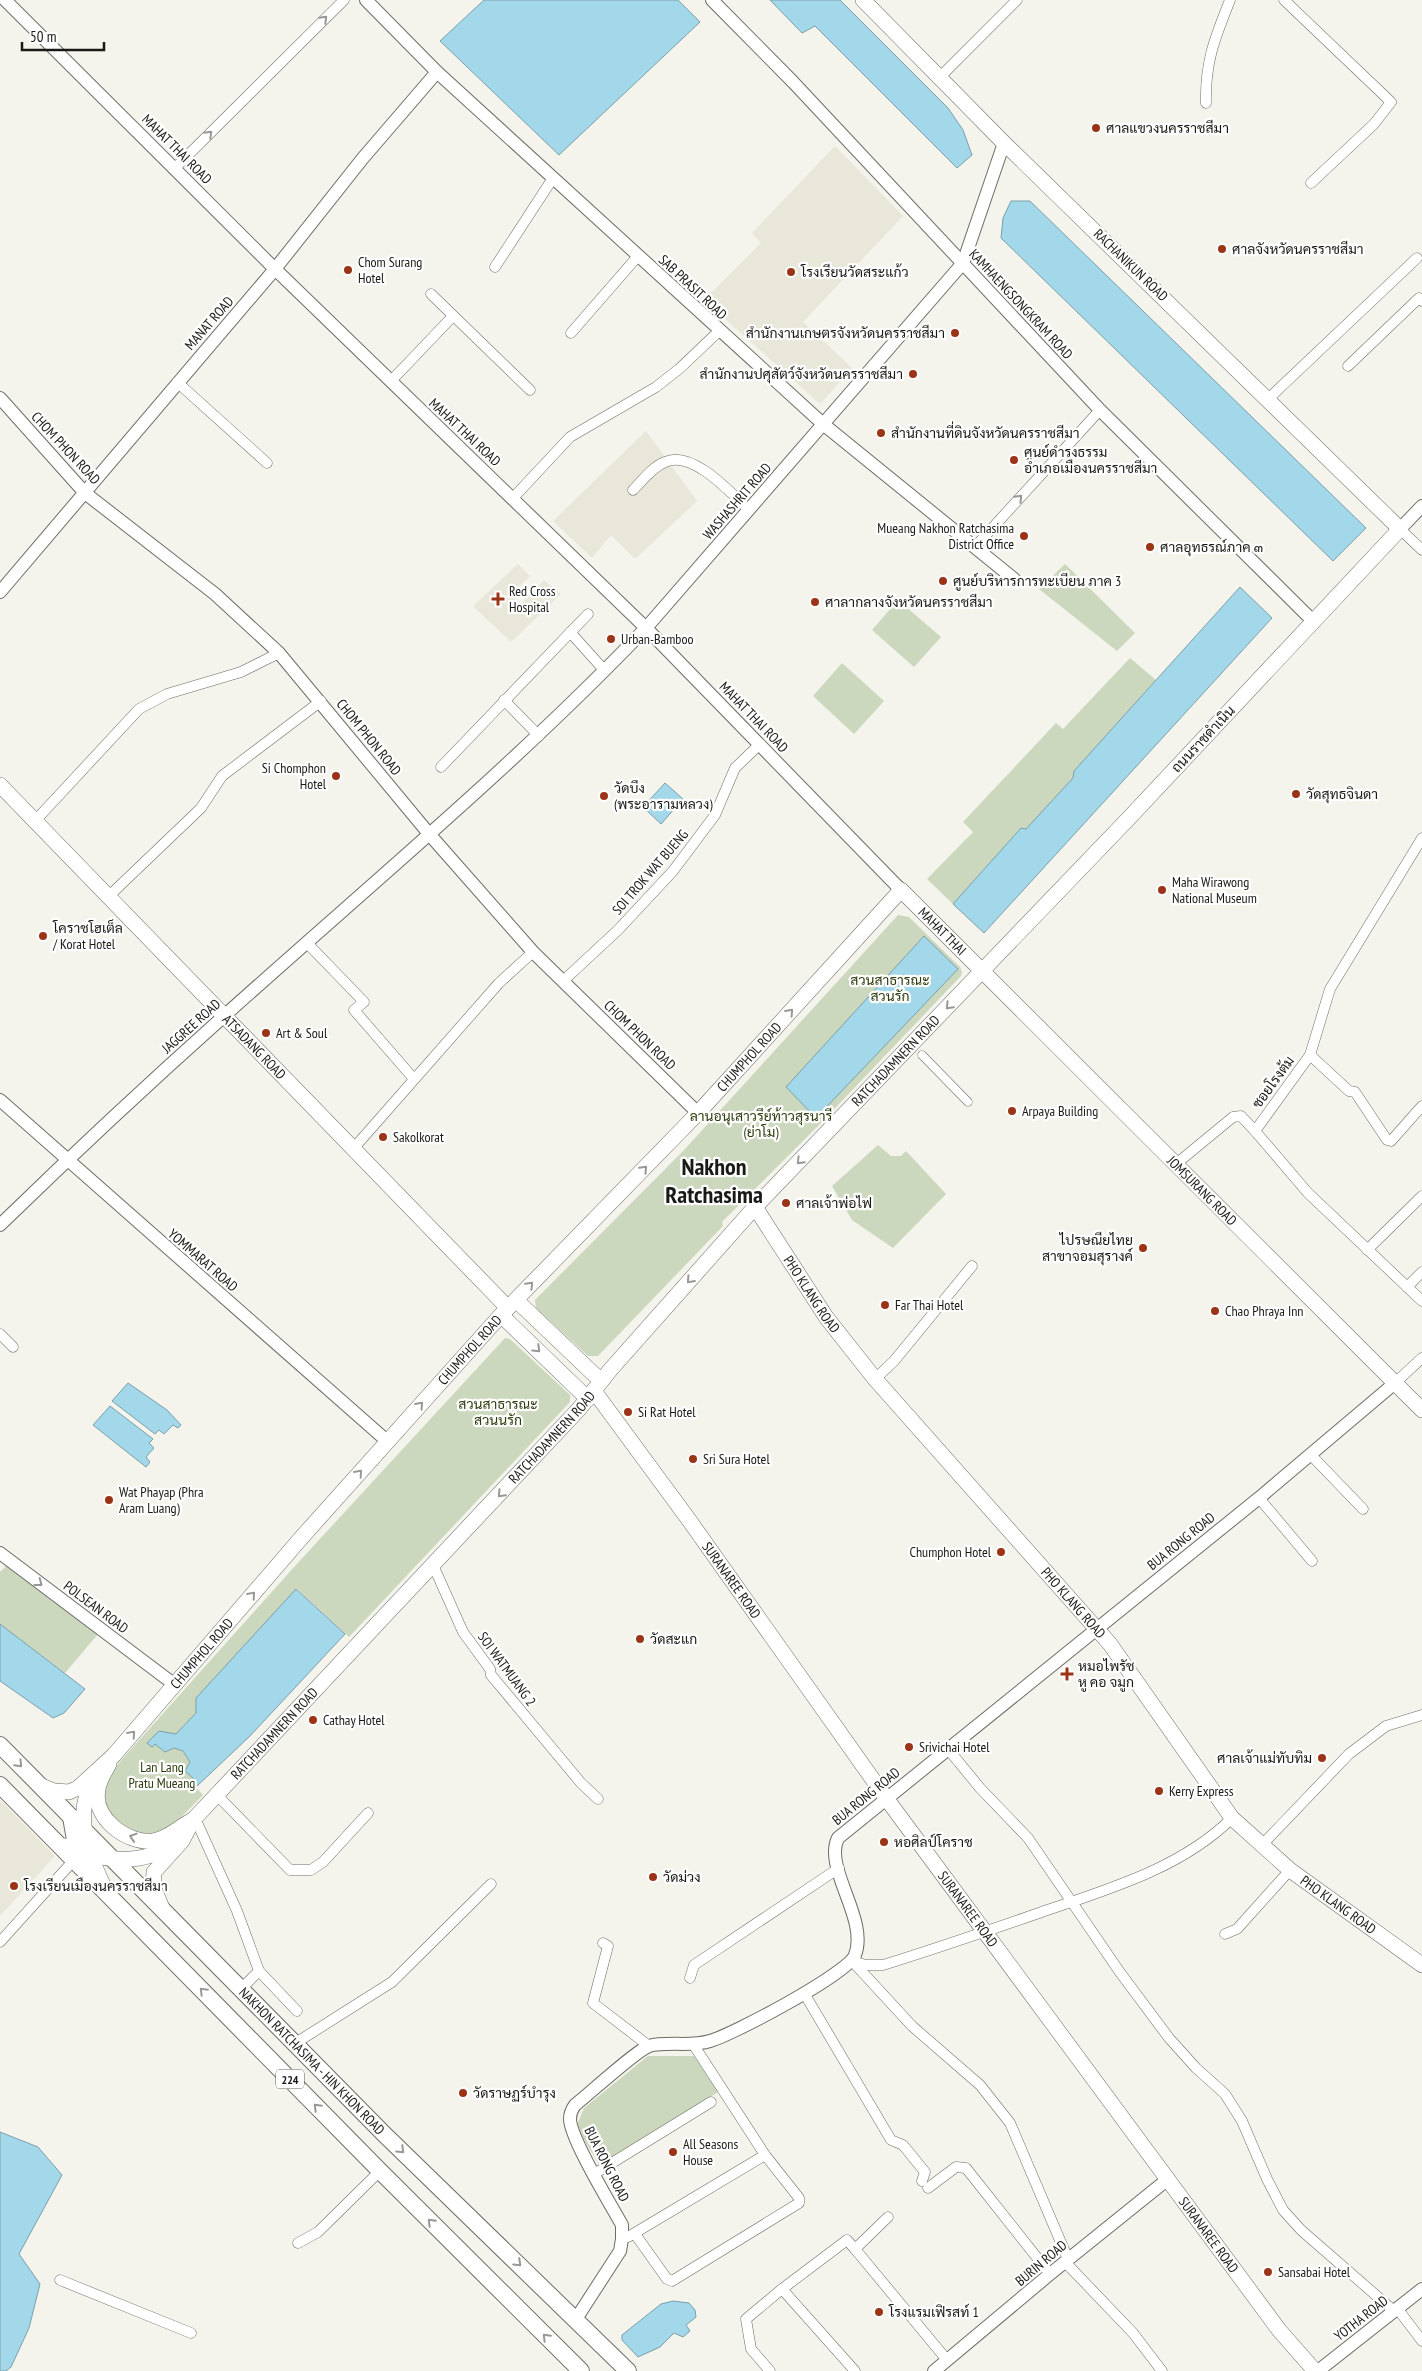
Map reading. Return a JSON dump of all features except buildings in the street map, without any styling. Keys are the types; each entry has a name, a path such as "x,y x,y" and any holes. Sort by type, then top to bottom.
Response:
{"main road":[{"name":"RACHANIKUN ROAD","path":"863,0 1004,143 1400,529"},
{"name":"ถนนราชดำเนิน","path":"983,971 1400,529"},
{"name":"ATSADANG ROAD","path":"0,785 508,1308"},
{"name":"MAHAT THAI","path":"901,890 983,971"},
{"name":"CHUMPHOL ROAD","path":"38,1784 54,1791 70,1792 78,1788 114,1755 387,1441 508,1308 698,1113 901,890"},
{"name":"JOMSURANG ROAD","path":"983,971 1422,1410"},
{"name":"RATCHADAMNERN ROAD","path":"166,1914 153,1886 154,1872 182,1841 194,1819 433,1565 594,1390 755,1207 983,971"},
{"name":"PHO KLANG ROAD","path":"755,1207 826,1317 875,1379 1098,1628 1232,1818 1290,1870 1422,1965"},
{"path":"508,1308 594,1390"},
{"path":"508,1308 594,1390"},
{"name":"SURANAREE ROAD","path":"594,1390 690,1520 886,1798 1279,2330 1317,2371"},
{"name":"NAKHON RATCHASIMA - HIN KHON ROAD","path":"0,1745 294,2044 628,2371"},
{"path":"114,1755 100,1780 97,1795 98,1803 106,1818 120,1832 136,1839 157,1840 194,1819"},
{"path":"80,1855 85,1832 84,1811 89,1790 114,1755"},
{"name":"NAKHON RATCHASIMA - HIN KHON ROAD","path":"0,1785 51,1837 80,1855 106,1892 380,2171 581,2371"},
{"path":"72,1817 80,1855"},
{"path":"51,1837 72,1817"},
{"path":"80,1855 110,1858 142,1858 160,1852 194,1819"},
{"path":"106,1892 126,1874"}],"street":[{"name":"MAHAT THAI ROAD","path":"5,0 275,269 646,628 901,890"},
{"path":"175,168 344,0"},
{"name":"SAB PRASIT ROAD","path":"366,0 437,72 823,424 1014,579"},
{"name":"KAMHAENGSONGKRAM ROAD","path":"712,0 794,82 1100,410 1314,622"},
{"path":"940,77 1017,0"},
{"path":"1206,103 1206,76 1212,45 1230,0"},
{"path":"1284,0 1391,102 1374,124 1311,183"},
{"name":"MANAT ROAD","path":"0,592 275,269 363,158 437,72"},
{"name":"WASHASHRIT ROAD","path":"430,835 538,736 646,628 963,263 1004,143"},
{"path":"495,267 553,178"},
{"path":"571,332 638,256"},
{"path":"1267,400 1417,258"},
{"path":"431,294 530,390"},
{"path":"1348,366 1419,298 1422,301"},
{"path":"390,381 453,316"},
{"path":"513,498 570,437 656,386 679,369 719,331"},
{"path":"177,382 267,463"},
{"name":"CHOM PHON ROAD","path":"3,407 85,493 215,594 278,653 321,701 430,835 533,952 698,1113"},
{"path":"975,547 1100,410"},
{"path":"633,490 659,465 673,459 683,460 712,476 749,510"},
{"name":"ถนนราชดำเนิน","path":"1400,529 1422,506"},
{"path":"1400,529 1422,550"},
{"path":"441,767 588,614"},
{"path":"570,632 605,670"},
{"path":"35,821 139,709 167,694 241,672 278,653"},
{"path":"504,700 538,736"},
{"path":"108,896 202,808 222,776 321,701"},
{"name":"SOI TROK WAT BUENG","path":"563,982 618,930 673,871 715,815 735,768 760,744"},
{"name":"JAGGREE ROAD","path":"0,1225 69,1158 224,1016 430,835"},
{"name":"ซอยโรงต้ม","path":"1255,1131 1310,1055 1330,989 1421,840"},
{"path":"307,943 364,1002 354,1010 414,1079"},
{"path":"353,1148 499,982 533,952"},
{"path":"922,1055 968,1102"},
{"path":"1310,1055 1349,1091 1355,1092 1387,1140 1392,1141 1422,1106"},
{"name":"YOMMARAT ROAD","path":"0,1100 69,1158 171,1252 387,1441"},
{"path":"1176,1164 1233,1117 1240,1116 1308,1193 1422,1301"},
{"path":"1367,1250 1422,1196"},
{"path":"875,1379 894,1361 972,1266"},
{"path":"1407,1287 1422,1272"},
{"path":"0,1334 13,1347"},
{"name":"BUA RONG ROAD","path":"852,1961 857,1948 856,1929 834,1853 838,1838 1259,1498 1422,1358"},
{"path":"1310,1454 1362,1509"},
{"path":"1259,1498 1312,1561"},
{"name":"POLSEAN ROAD","path":"0,1554 175,1685"},
{"name":"SOI WATMUANG 2","path":"433,1565 463,1632 490,1670 491,1675 581,1784 598,1799"},
{"path":"1261,1846 1349,1754 1386,1726 1422,1715"},
{"path":"948,1748 980,1788 1028,1838 1073,1901 1119,1971 1169,2038 1196,2068 1225,2094 1242,2121 1266,2179 1283,2210 1302,2230 1396,2310 1422,2341"},
{"path":"217,1795 290,1870 311,1870 323,1862 368,1812"},
{"path":"603,1943 608,1946 593,2003 649,2046 693,2044 726,2036 804,1993 852,1961 866,1965 883,1965 985,1932 1132,1879 1188,1853 1206,1842 1232,1818"},
{"path":"194,1819 237,1911 259,1971 297,2011"},
{"path":"0,1942 80,1855"},
{"path":"690,1978 694,1965 839,1868"},
{"path":"1225,1934 1237,1929 1290,1870"},
{"path":"294,2044 392,1982 491,1884"},
{"path":"852,1961 912,2026 980,2085 1010,2123 1067,2261 1133,2333 1162,2371"},
{"path":"241,1989 259,1971"},
{"path":"804,1993 891,2140 903,2145 925,2172 925,2185 956,2167 966,2168 1050,2274"},
{"path":"634,2234 667,2279 672,2281 795,2207 799,2198 765,2155 693,2044"},
{"name":"BUA RONG ROAD","path":"622,2239 622,2225 575,2139 570,2120 571,2110 575,2104 649,2046"},
{"path":"594,2174 711,2102"},
{"path":"576,2319 620,2251 622,2239 634,2234 765,2155"},
{"path":"298,2243 318,2232 380,2171"},
{"name":"BURIN ROAD","path":"934,2371 1168,2179"},
{"path":"855,2249 888,2217"},
{"path":"770,2371 751,2349 746,2319 847,2240 947,2360"},
{"path":"60,2280 191,2333"},
{"path":"782,2289 855,2371"},
{"name":"YOTHA ROAD","path":"1317,2371 1422,2289"}],"shaded area":[{"name":"โรงเรียนวัดสระแก้ว","path":"835,146 903,216 803,322 852,368 820,404 704,300 761,243 752,233"},
{"path":"646,431 697,501 635,559 611,535 592,558 553,521"},
{"name":"Red Cross Hospital","path":"518,564 530,576 511,594 521,604 544,580 561,594 511,642 473,606"},
{"name":"โรงเรียนเมืองนครราชสีมา","path":"0,1800 55,1856 0,1916"}],"green space":[{"path":"1065,564 1135,633 1117,651 1039,589"},
{"path":"898,600 941,637 914,667 872,630"},
{"path":"1130,658 1156,680 1074,771 1073,778 1026,830 1021,828 953,904 927,879 973,832 963,822 1056,723 1063,729"},
{"path":"842,663 884,701 854,734 813,696"},
{"path":"898,915 909,917 960,967 961,976 819,1125 722,1222 723,1226 598,1356 588,1356 536,1308 535,1300 685,1149"},
{"path":"878,1145 891,1156 901,1156 906,1151 946,1194 893,1248 852,1220 832,1186"},
{"name":"สวนสาธารณะ สวนนรัก","path":"505,1338 510,1339 570,1395 570,1402 349,1637 297,1589 196,1713 176,1734 159,1731 155,1744 178,1749 185,1753 189,1759 195,1780 192,1783 203,1795 167,1832 136,1836 110,1817 102,1790 107,1776 295,1566"},
{"path":"6,1566 98,1634 65,1673 0,1624 0,1572"},
{"path":"648,2056 694,2056 718,2092 600,2166 578,2130 577,2125 584,2108"}],"water":[{"path":"484,0 678,0 700,22 559,155 440,41"},
{"path":"770,0 840,0 948,108 963,130 972,155 957,168 815,26 802,33"},
{"path":"1011,201 1030,201 1366,528 1333,561 1001,238 1003,218"},
{"path":"1240,587 1272,618 984,933 953,904 1021,828 1026,829 1073,778 1074,771"},
{"path":"665,783 683,799 661,824 643,807"},
{"path":"924,936 958,969 816,1118 786,1087"},
{"path":"128,1383 167,1410 181,1425 178,1428 173,1425 164,1434 159,1430 155,1434 112,1401"},
{"path":"110,1406 153,1439 149,1443 154,1448 146,1457 150,1462 146,1467 93,1425"},
{"path":"296,1589 345,1634 250,1736 196,1787 192,1783 195,1780 185,1771 190,1762 183,1751 174,1748 165,1752 155,1744 152,1747 147,1743 159,1731 176,1734 196,1713 196,1698"},
{"path":"0,1624 85,1689 64,1713 53,1718 0,1681"},
{"path":"0,2132 38,2147 62,2175 19,2254 40,2284 29,2328 11,2367 6,2371 0,2371"},
{"path":"673,2301 689,2303 695,2310 696,2317 686,2325 690,2331 683,2337 674,2333 660,2347 638,2357 622,2340 622,2335 661,2304"}],"place":[{"name":"ศาลแขวงนครราชสีมา","path":"1096,128"},
{"name":"ศาลจังหวัดนครราชสีมา","path":"1222,249"},
{"name":"Chom Surang Hotel","path":"348,270"},
{"name":"โรงเรียนวัดสระแก้ว","path":"791,272"},
{"name":"สำนักงานเกษตรจังหวัดนครราชสีมา","path":"955,333"},
{"name":"สำนักงานปศุสัตว์จังหวัดนครราชสีมา","path":"913,374"},
{"name":"สำนักงานที่ดินจังหวัดนครราชสีมา","path":"881,433"},
{"name":"ศูนย์ดำรงธรรม อำเภอเมืองนครราชสีมา","path":"1014,460"},
{"name":"Mueang Nakhon Ratchasima District Office","path":"1024,536"},
{"name":"ศาลอุทธรณ์ภาค ๓","path":"1150,547"},
{"name":"ศูนย์บริหารการทะเบียน ภาค 3","path":"943,581"},
{"name":"Red Cross Hospital","path":"498,599"},
{"name":"ศาลากลางจังหวัดนครราชสีมา","path":"815,602"},
{"name":"Urban-Bamboo","path":"611,639"},
{"name":"Si Chomphon Hotel","path":"336,776"},
{"name":"วัดสุทธจินดา","path":"1296,794"},
{"name":"วัดบึง (พระอารามหลวง)","path":"604,796"},
{"name":"Maha Wirawong National Museum","path":"1162,890"},
{"name":"โคราชโฮเต็ล / Korat Hotel","path":"43,936"},
{"name":"Art & Soul","path":"266,1033"},
{"name":"Arpaya Building","path":"1012,1111"},
{"name":"Sakolkorat","path":"383,1137"},
{"name":"ศาลเจ้าพ่อไฟ","path":"786,1203"},
{"name":"ไปรษณียไทย สาขาจอมสุรางค์","path":"1143,1248"},
{"name":"Far Thai Hotel","path":"885,1305"},
{"name":"Chao Phraya Inn","path":"1215,1311"},
{"name":"Si Rat Hotel","path":"628,1412"},
{"name":"Sri Sura Hotel","path":"693,1459"},
{"name":"Wat Phayap (Phra Aram Luang)","path":"109,1500"},
{"name":"Chumphon Hotel","path":"1001,1552"},
{"name":"วัดสะแก","path":"640,1639"},
{"name":"หมอไพรัช หู คอ จมูก","path":"1067,1674"},
{"name":"Cathay Hotel","path":"313,1720"},
{"name":"Srivichai Hotel","path":"909,1747"},
{"name":"ศาลเจ้าแม่ทับทิม","path":"1322,1758"},
{"name":"Kerry Express","path":"1159,1791"},
{"name":"หอศิลป์โคราช","path":"884,1842"},
{"name":"วัดม่วง","path":"653,1877"},
{"name":"โรงเรียนเมืองนครราชสีมา","path":"14,1886"},
{"name":"วัดราษฏร์บำรุง","path":"463,2093"},
{"name":"All Seasons House","path":"673,2152"},
{"name":"Sansabai Hotel","path":"1268,2272"},
{"name":"โรงแรมเฟิรสท์ 1","path":"879,2312"}],"district":[{"name":"Nakhon Ratchasima","path":"714,1180"}],"park label":[{"name":"สวนสาธารณะ สวนรัก","path":"890,988"},
{"name":"ลานอนุเสาวรีย์ท้าวสุรนารี (ย่าโม)","path":"761,1124"},
{"name":"Lan Lang Pratu Mueang","path":"162,1775"}]}
